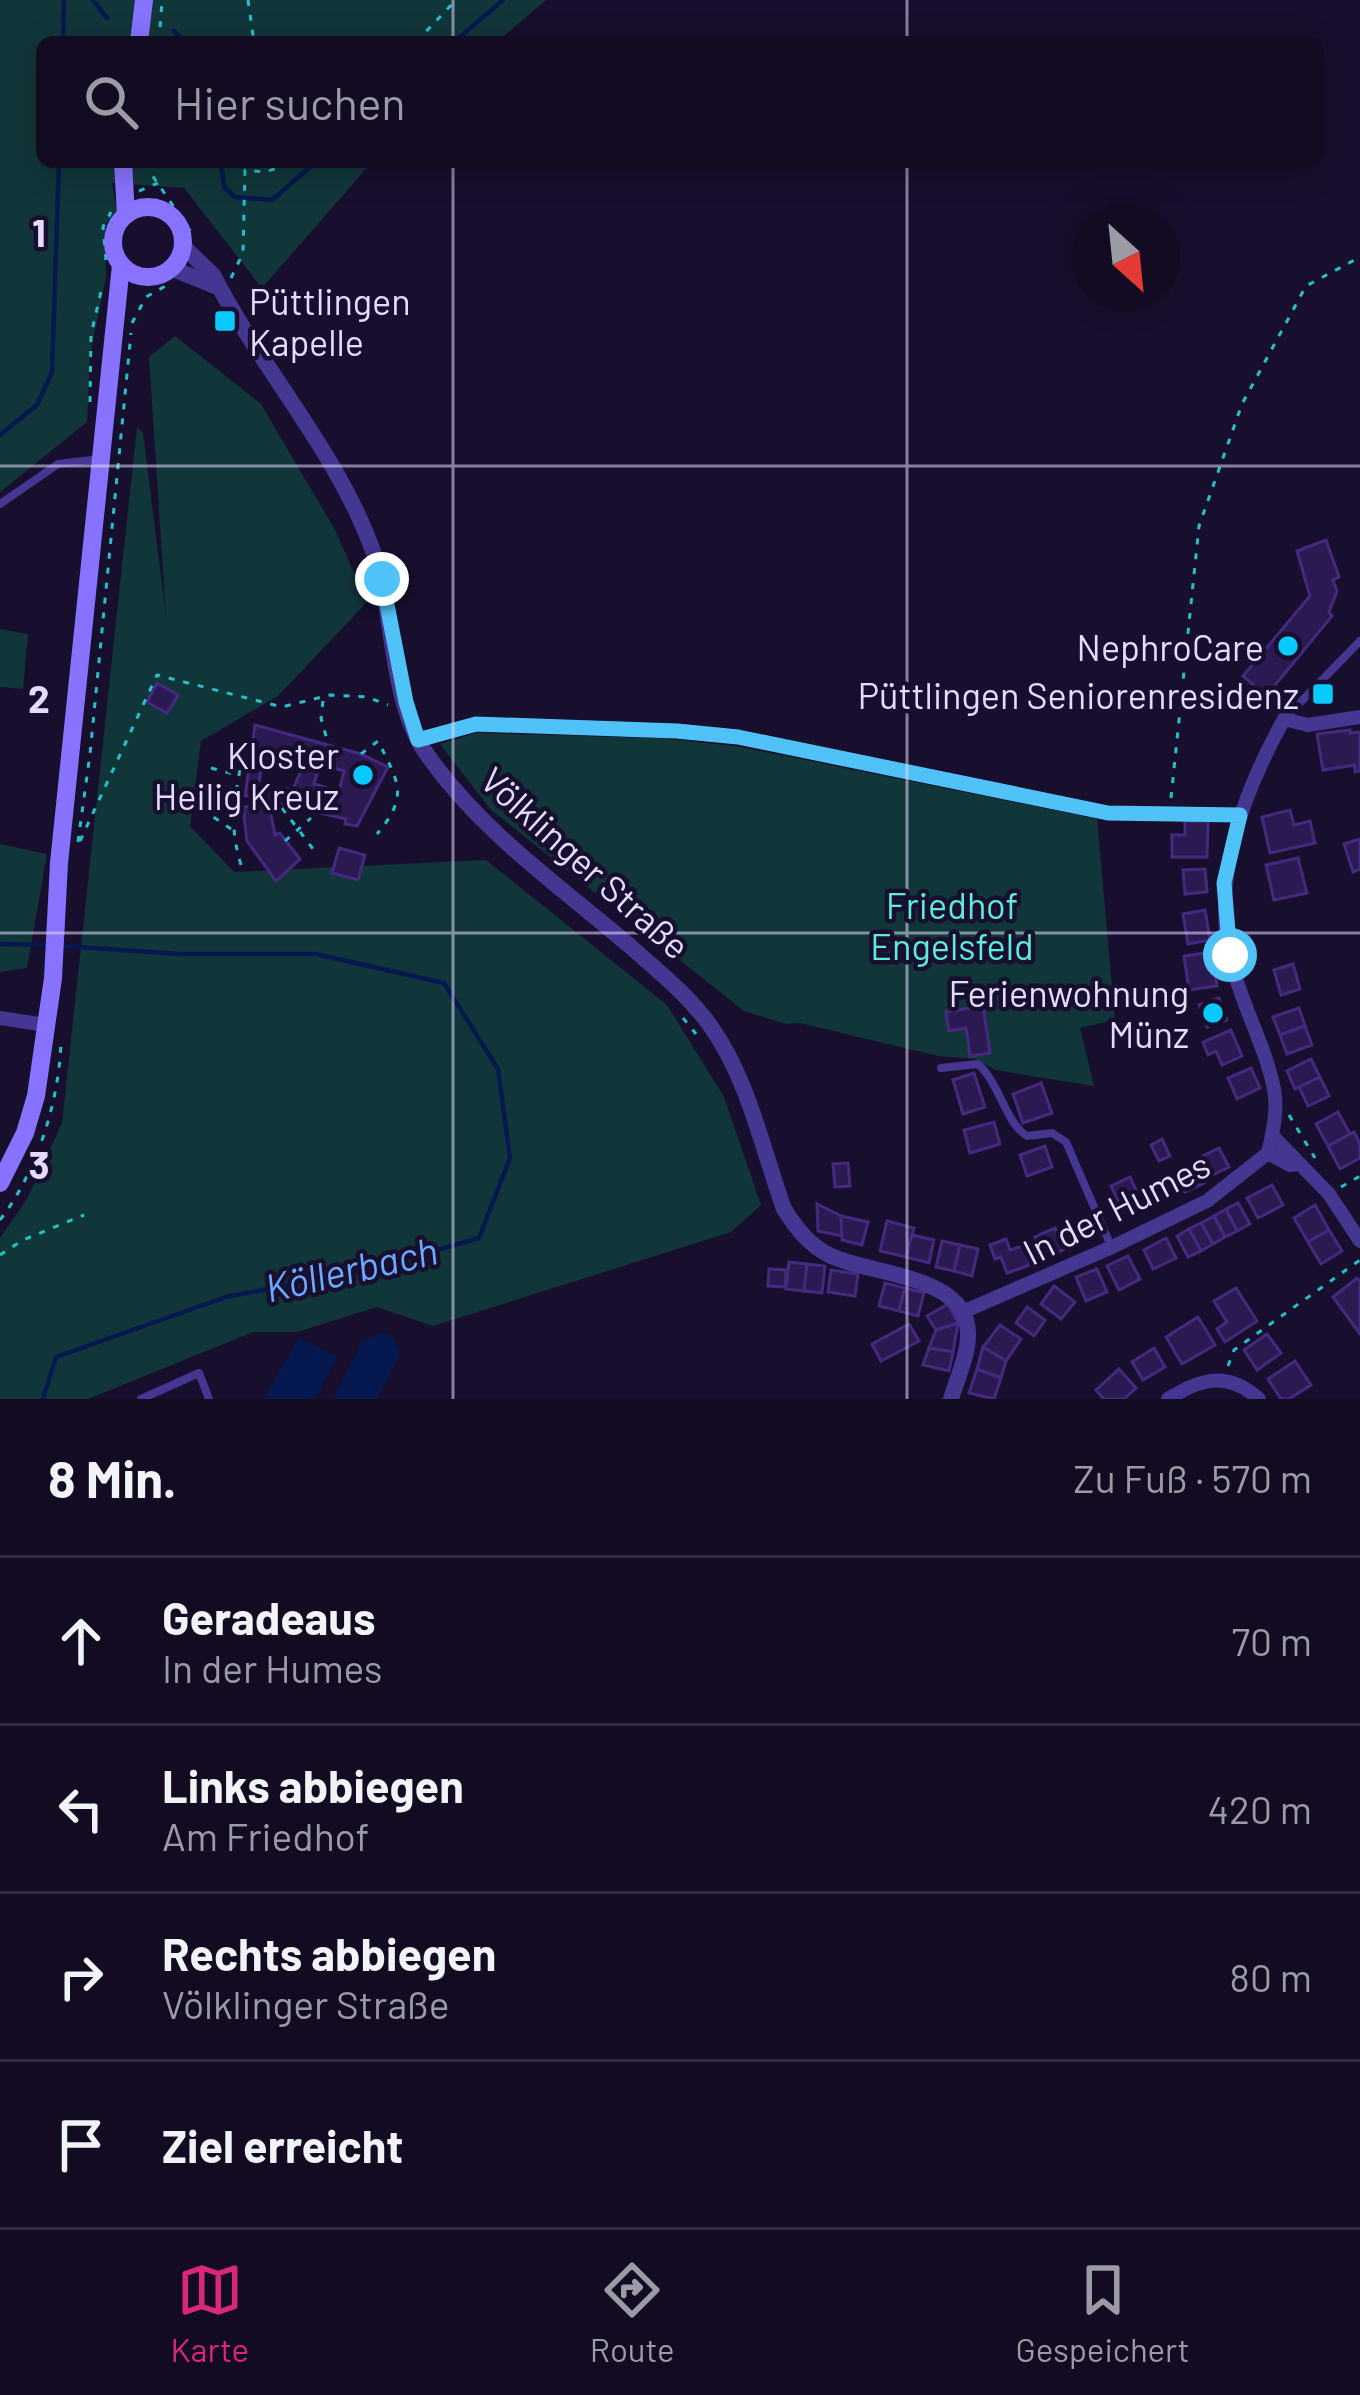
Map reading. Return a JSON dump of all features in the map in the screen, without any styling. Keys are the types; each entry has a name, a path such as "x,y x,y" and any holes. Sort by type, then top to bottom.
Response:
{"main road":[{"path":"140,36 144,0"},
{"path":"0,1183 25,1133 36,1096 52,978 121,265 113,239 126,215 128,168"},
{"path":"116,316 123,301 171,268 188,244 171,216 149,207 130,168"},
{"path":"126,215 149,207"},
{"path":"121,265 145,287"}],"street":[{"name":"Völklinger Straße","path":"188,244 337,477 373,550 418,740 486,827 675,986 709,1023 734,1064 784,1209 796,1228 830,1256 930,1286 952,1295 965,1311"},
{"path":"171,268 208,280 220,290"},
{"path":"1300,1164 1290,1165 1268,1153 1273,1086 1230,955 1224,883 1254,775 1284,719 1308,725 1360,717"},
{"path":"418,740 476,724 677,731 738,737 1108,813 1240,815"},
{"path":"0,1018 46,1025"},
{"path":"1272,1135 1329,1194 1360,1240"},
{"name":"In der Humes","path":"965,1311 1207,1201 1268,1153"},
{"path":"951,1399 968,1337 965,1311"},
{"path":"1168,1399 1196,1382 1224,1379 1246,1387 1259,1399"}],"lane":[{"path":"0,503 58,464 103,459"},
{"path":"1284,719 1360,641"},
{"path":"940,1068 978,1064 993,1078 1017,1130 1027,1136 1052,1132 1066,1142 1112,1247"},
{"path":"141,1399 199,1372 209,1399"}],"path":[{"path":"159,36 162,0"},
{"path":"248,0 253,36"},
{"path":"422,36 456,0"},
{"path":"150,168 183,214 188,244"},
{"path":"238,267 243,253 245,170 287,168"},
{"path":"1172,812 1171,783 1198,526 1242,404 1306,286 1360,257"},
{"path":"90,419 92,335 105,279"},
{"path":"76,846 90,754 132,323 145,287"},
{"path":"73,859 157,674 282,707 324,697 367,698 398,705"},
{"path":"324,697 321,718 327,740"},
{"path":"361,754 378,741 400,794 395,812 377,834"},
{"path":"242,865 230,812 246,752 244,742 250,743"},
{"path":"211,768 239,775"},
{"path":"232,830 209,814 202,783 237,792"},
{"path":"235,802 249,802"},
{"path":"282,808 319,851"},
{"path":"285,841 311,818"},
{"path":"678,1012 703,1042"},
{"path":"1273,1086 1324,1172"},
{"path":"1329,1194 1360,1176"},
{"path":"0,1255 22,1240 84,1215"},
{"path":"1224,1379 1234,1350 1360,1260"}],"green space":[{"path":"0,0 546,0 504,36 36,36 36,168 367,168 262,288 184,188 112,183 117,211 105,226 106,277 90,355 87,422 0,492"},
{"path":"175,336 261,404 335,530 367,602 278,696 201,741 190,826 234,872 486,860 667,1005 724,1097 761,1205 731,1232 433,1326 377,1307 297,1332 253,1332 88,1399 0,1399 0,1238 27,1199 62,1123 137,427 143,433 166,616 149,357"},
{"path":"0,629 28,634 23,689 0,687"},
{"name":"Friedhof Engelsfeld","path":"476,733 657,738 736,746 1097,819 1115,1020 1080,1028 1094,1086 995,1070 976,1059 938,1056 744,1011 491,810 440,744"},
{"path":"0,844 47,854 27,968 0,972"}],"shaded area":[{"path":"381,1332 393,1337 400,1355 377,1399 333,1399 363,1341"},
{"path":"299,1337 337,1357 315,1399 264,1399"}],"building":[{"name":"NephroCare","path":"1326,540 1339,577 1333,580 1337,591 1329,612 1332,616 1266,696 1243,676 1310,596 1297,551"},
{"path":"157,683 178,695 167,713 147,702"},
{"name":"Kloster Heilig Kreuz","path":"255,725 361,754 388,767 357,826 345,824 346,819 245,796","holes":["270,753 305,762 293,789 258,787 264,756 270,760","320,764 344,771 339,791 314,784"]},
{"path":"1360,732 1360,771 1355,772 1355,765 1323,770 1317,734"},
{"path":"269,805 275,835 280,833 300,859 276,881 247,841 244,817 244,807"},
{"path":"1290,810 1294,825 1310,821 1315,843 1270,853 1262,817"},
{"path":"1185,821 1208,821 1207,857 1172,857 1172,835 1185,835"},
{"path":"1360,839 1360,869 1353,872 1344,844"},
{"path":"339,848 365,855 358,880 332,873"},
{"path":"1298,858 1307,893 1274,900 1266,865"},
{"path":"1205,869 1207,892 1185,894 1183,870"},
{"path":"1205,910 1210,940 1188,944 1183,914"},
{"path":"1212,952 1217,986 1189,990 1184,956"},
{"path":"1293,964 1300,989 1281,995 1274,970"},
{"name":"Ferienwohnung Münz","path":"1219,998 1227,1020 1207,1027 1199,1005"},
{"path":"983,1006 990,1053 970,1056 966,1028 949,1031 946,1012"},
{"path":"1299,1008 1305,1026 1280,1035 1273,1017"},
{"path":"1305,1026 1312,1045 1287,1054 1280,1035"},
{"path":"1231,1030 1242,1056 1222,1065 1216,1051 1208,1055 1203,1042"},
{"path":"1311,1059 1320,1077 1295,1089 1287,1071"},
{"path":"1251,1068 1260,1088 1237,1099 1228,1078"},
{"path":"974,1073 985,1107 963,1114 953,1080"},
{"path":"1320,1077 1329,1096 1308,1106 1299,1087"},
{"path":"1041,1083 1052,1113 1023,1123 1013,1094"},
{"path":"1338,1112 1350,1134 1328,1146 1316,1124"},
{"path":"994,1122 1000,1144 970,1153 964,1130"},
{"path":"1354,1132 1360,1158 1340,1169 1328,1146"},
{"path":"1162,1139 1170,1156 1159,1161 1151,1145"},
{"path":"1045,1146 1052,1167 1027,1176 1020,1155"},
{"path":"1219,1148 1229,1167 1212,1175 1203,1156"},
{"path":"848,1163 850,1186 835,1187 833,1164"},
{"path":"1194,1164 1204,1183 1185,1192 1175,1173"},
{"path":"1130,1177 1140,1199 1121,1207 1111,1186"},
{"path":"1272,1185 1283,1205 1258,1218 1247,1198"},
{"path":"1238,1203 1250,1224 1237,1231 1226,1209"},
{"path":"817,1204 841,1216 842,1236 818,1231"},
{"path":"1315,1205 1329,1230 1308,1242 1294,1218"},
{"path":"1226,1209 1237,1231 1225,1237 1214,1216"},
{"path":"841,1216 868,1222 862,1245 842,1240"},
{"path":"1214,1216 1225,1237 1213,1244 1201,1223"},
{"path":"1087,1220 1094,1236 1075,1244 1067,1229"},
{"path":"887,1221 914,1228 906,1257 880,1251"},
{"path":"1201,1223 1213,1244 1201,1251 1189,1229"},
{"path":"1055,1228 1065,1249 1045,1258 1035,1237"},
{"path":"1189,1229 1201,1251 1188,1257 1177,1236"},
{"path":"1329,1230 1342,1251 1321,1264 1308,1242"},
{"path":"912,1235 934,1240 929,1263 906,1257"},
{"path":"1166,1238 1176,1258 1153,1269 1144,1250"},
{"path":"1006,1239 1010,1250 1023,1246 1030,1265 1007,1273 990,1245"},
{"path":"942,1241 960,1245 954,1271 936,1267"},
{"path":"960,1245 978,1249 972,1276 954,1271"},
{"path":"1128,1256 1140,1279 1119,1290 1107,1266"},
{"path":"789,1262 807,1264 804,1291 786,1289"},
{"path":"807,1264 825,1266 822,1293 804,1291"},
{"path":"769,1269 786,1270 785,1287 768,1286"},
{"path":"1097,1269 1107,1292 1086,1301 1076,1277"},
{"path":"831,1270 858,1274 855,1296 828,1292"},
{"path":"1357,1278 1360,1281 1360,1334 1333,1297"},
{"path":"885,1283 905,1288 899,1311 879,1306"},
{"path":"1054,1286 1075,1302 1061,1319 1041,1304"},
{"path":"905,1288 924,1293 918,1316 899,1311"},
{"path":"1236,1288 1257,1321 1225,1342 1217,1329 1227,1322 1214,1301"},
{"path":"948,1304 958,1323 936,1330 927,1316"},
{"path":"1027,1307 1045,1320 1034,1336 1016,1323"},
{"path":"1198,1317 1215,1345 1182,1364 1166,1337"},
{"path":"958,1323 953,1352 929,1348 936,1330"},
{"path":"909,1324 919,1341 881,1361 872,1344"},
{"path":"1000,1325 1021,1339 1006,1361 983,1347"},
{"path":"1267,1334 1281,1353 1257,1370 1244,1350"},
{"path":"983,1347 1006,1361 1001,1378 977,1369"},
{"path":"929,1348 953,1352 949,1371 923,1365"},
{"path":"1154,1348 1165,1367 1143,1380 1132,1362"},
{"path":"1295,1361 1311,1385 1281,1399 1268,1379"},
{"path":"977,1369 1001,1378 994,1399 969,1393"},
{"path":"1119,1369 1136,1388 1124,1399 1104,1399 1096,1390"}],"waterway":[{"name":"Köllerbach","path":"63,36 64,0"},
{"path":"93,0 107,18"},
{"path":"461,36 503,0"},
{"path":"174,31 179,36"},
{"name":"Köllerbach","path":"0,435 37,405 52,372 59,168"},
{"path":"222,168 224,187 235,197 272,200 309,168"},
{"name":"Köllerbach","path":"0,944 51,945"},
{"name":"Köllerbach","path":"43,1399 56,1357 226,1297 367,1270 479,1238 510,1158 498,1069 444,983 316,954 180,954 63,946"}],"place":[{"name":"Püttlingen Kapelle","path":"225,321"},
{"name":"NephroCare","path":"1288,646"},
{"name":"Püttlingen Seniorenresidenz","path":"1323,694"},
{"name":"Kloster Heilig Kreuz","path":"363,775"},
{"name":"Ferienwohnung Münz","path":"1213,1013"}],"route":[{"path":"382,579 418,740 476,724 677,731 738,737 1108,813 1240,815 1224,883 1230,955"}]}
